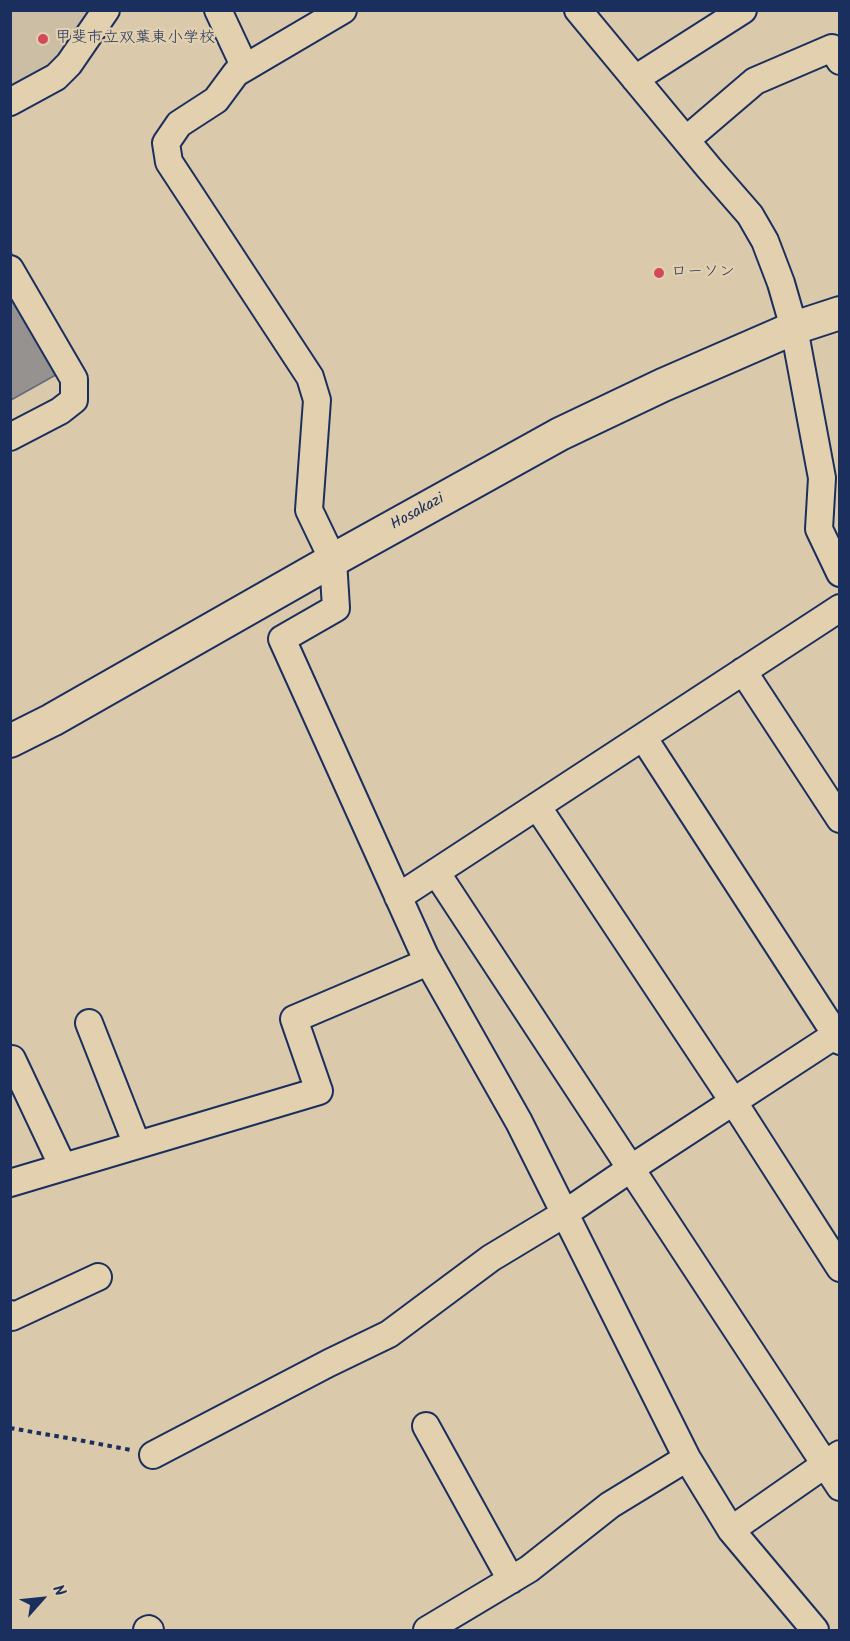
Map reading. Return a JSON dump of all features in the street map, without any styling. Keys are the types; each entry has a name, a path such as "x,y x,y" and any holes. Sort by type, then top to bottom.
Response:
{"main road":[{"name":"Hosakazi","path":"10,741 52,720 561,435 663,385 794,328 840,313"}],"street":[{"path":"10,102 56,77 69,64 105,10"},
{"path":"218,10 240,57 243,69"},
{"path":"343,10 236,73 216,100 179,124 166,144 169,162 310,377 317,400 309,510 333,561 336,608 282,639 428,962 519,1122 687,1458 731,1530 815,1630"},
{"path":"578,10 750,215 765,241 781,283 794,328 822,478 819,529 840,573"},
{"path":"635,79 743,10"},
{"path":"686,140 755,81 832,48 840,61"},
{"path":"10,269 74,378 74,400 60,411 10,437"},
{"path":"398,897 840,608"},
{"path":"743,671 840,819"},
{"path":"153,1455 389,1334 491,1258 564,1215 733,1101 838,1036 643,737"},
{"path":"537,806 733,1101 840,1268"},
{"path":"436,872 630,1169 832,1459 840,1487"},
{"path":"10,1182 319,1091 294,1019 428,962"},
{"path":"89,1023 137,1145"},
{"path":"12,1059 63,1167"},
{"path":"10,1314 12,1317 98,1276"},
{"path":"426,1426 511,1580"},
{"path":"427,1630 529,1569 610,1505 687,1458"},
{"path":"731,1530 832,1459"}],"path":[{"path":"10,1428 153,1455"}],"shaded area":[{"name":"甲斐市立双葉東小学校","path":"11,11 93,11 57,67 11,93"},
{"path":"10,250 69,358 61,372 11,400"}],"place":[{"name":"甲斐市立双葉東小学校","path":"43,39"},
{"name":"ローソン","path":"659,273"}]}
